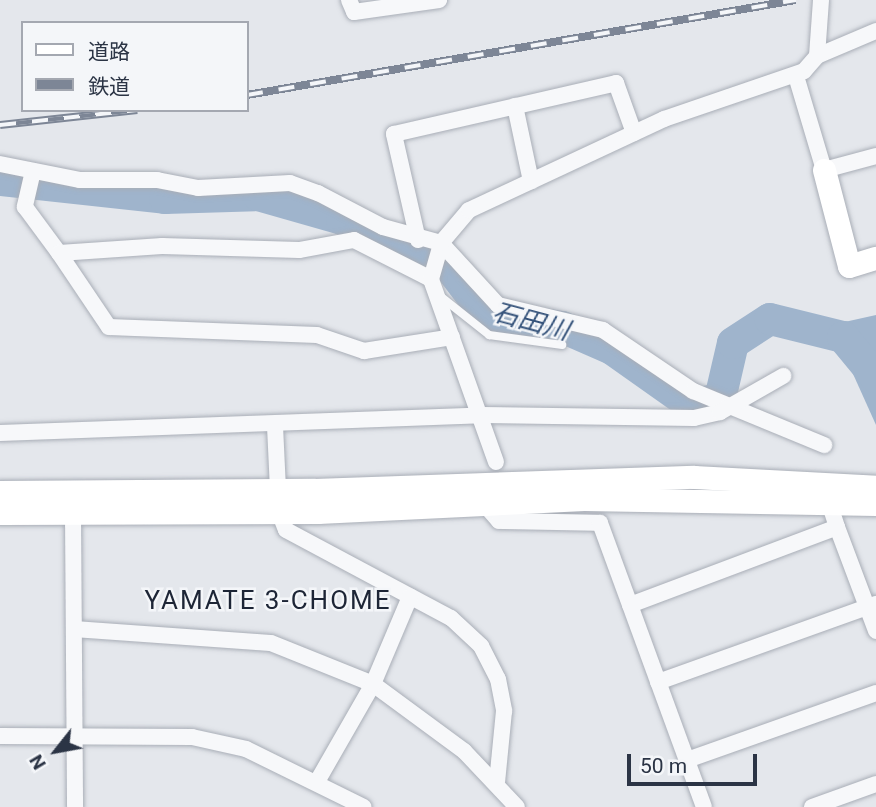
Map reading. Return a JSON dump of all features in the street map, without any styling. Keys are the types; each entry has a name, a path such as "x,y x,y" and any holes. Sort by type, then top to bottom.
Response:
{"street":[{"path":"349,0 354,12 439,0"},
{"path":"817,56 821,0"},
{"path":"496,462 433,286 441,243 469,210 634,133 796,76 817,56 876,31"},
{"path":"796,76 849,266 876,258"},
{"path":"418,240 394,134 616,83 634,133"},
{"path":"515,106 531,181"},
{"path":"824,170 876,156"},
{"path":"0,164 33,171 198,188 290,183 383,227 418,240 441,243 498,305 603,330 727,407 824,445"},
{"path":"33,171 25,207 108,327 317,335 364,351 452,337"},
{"path":"59,253 162,246 299,250 354,240 383,227"},
{"path":"354,240 433,286"},
{"path":"0,433 275,426 481,415 694,418 727,407 783,376"},
{"path":"275,426 278,501 300,543 458,623 481,646 498,679 503,731 498,782"},
{"path":"0,513 73,514 656,477 876,487"},
{"path":"0,492 485,505 635,499 876,504"},
{"path":"829,503 872,606 876,631"},
{"path":"485,505 499,521 600,523 704,807"},
{"path":"73,514 72,733 75,807"},
{"path":"630,605 837,527"},
{"path":"318,780 373,684 411,597"},
{"path":"658,681 872,606"},
{"path":"74,629 271,643 373,684 498,782 517,807"},
{"path":"687,760 876,692"},
{"path":"0,736 72,733 192,737 246,749 318,780 364,807"},
{"path":"812,807 876,784"}],"lane":[{"path":"433,286 489,335 562,345"}],"water":[{"path":"876,315 876,425 831,325"}],"waterway":[{"name":"石田川","path":"0,180 165,198 258,195 342,219 451,269 486,315 562,327 612,349 691,405 720,399 733,343 770,319 843,337 876,377"}],"railway":[{"path":"248,95 796,0"},
{"path":"0,125 119,112"}],"district":[{"name":"YAMATE 3-CHOME","path":"268,601"}]}
